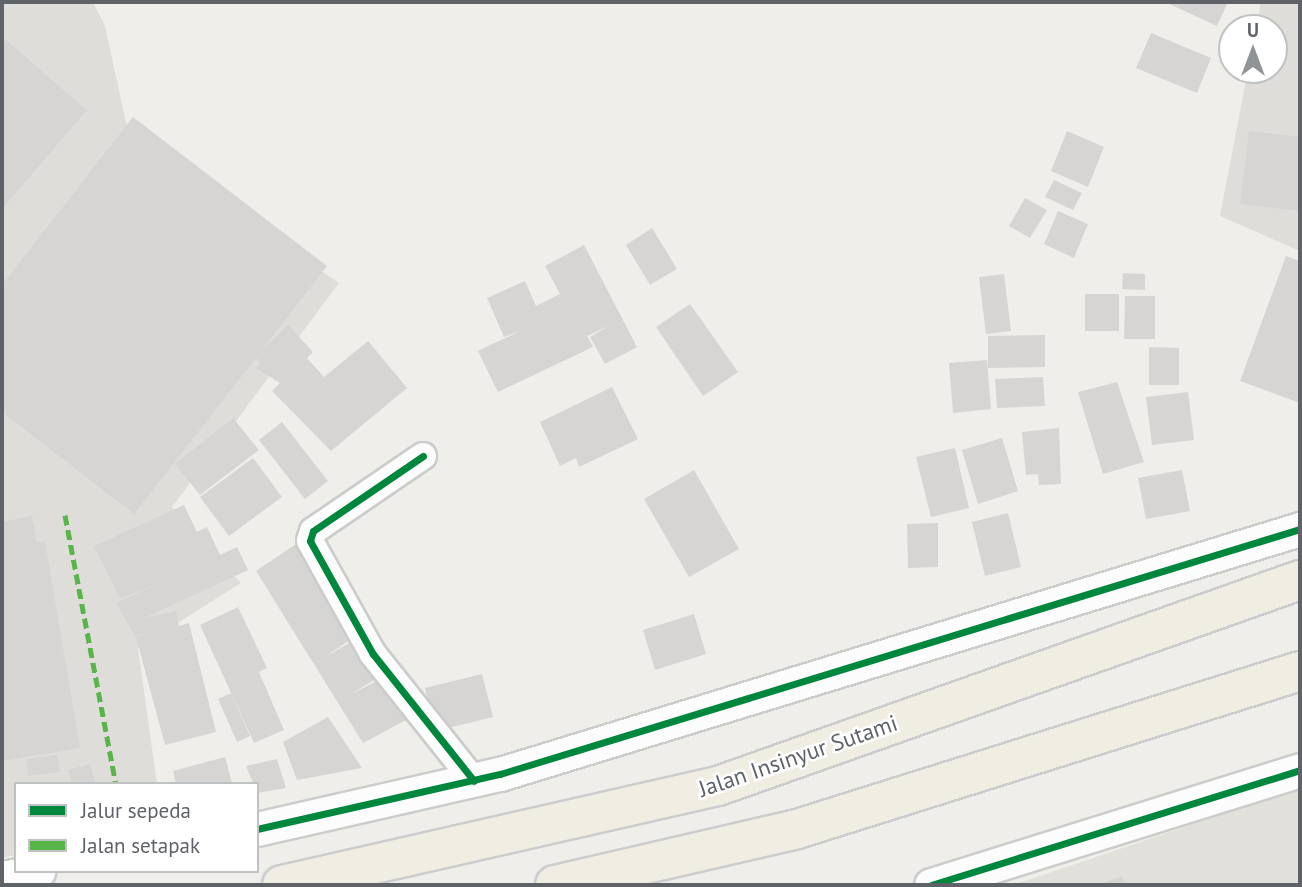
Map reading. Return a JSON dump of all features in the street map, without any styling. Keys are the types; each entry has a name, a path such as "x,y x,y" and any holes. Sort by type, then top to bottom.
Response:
{"highway":[{"name":"Jalan Insinyur Sutami","path":"282,885 718,786 1300,580"},
{"path":"555,885 794,830 1300,671"}],"street":[{"path":"423,456 313,531 310,541 373,654 474,781"},
{"path":"259,829 474,781 1300,529"},
{"path":"936,885 1300,770"},
{"path":"2,878 28,873"}],"shaded area":[{"path":"2,2 93,2 105,26 130,141 339,283 172,507 241,583 138,648 157,782 14,782 14,855 2,858"},
{"path":"1261,2 1300,2 1300,251 1220,216 1245,84 1288,84 1288,14 1259,14"},
{"path":"1300,788 1300,885 1013,885"}],"building":[{"path":"1165,2 1228,2 1222,14 1218,14 1217,26"},
{"path":"1151,33 1211,58 1197,93 1136,68"},
{"path":"2,37 87,110 2,209"},
{"path":"133,117 327,266 261,351 288,325 313,352 307,358 324,377 368,341 407,388 331,451 272,391 280,383 256,368 261,363 256,358 134,514 2,412 2,285"},
{"path":"1067,131 1104,147 1088,187 1051,171"},
{"path":"1249,131 1300,137 1300,211 1240,204"},
{"path":"1054,180 1082,193 1073,210 1045,197"},
{"path":"1025,198 1047,210 1030,238 1009,226"},
{"path":"1058,211 1088,224 1074,258 1044,244"},
{"path":"652,228 677,269 650,285 626,245"},
{"path":"584,245 637,347 605,364 590,337 608,326 587,336 593,347 498,392 478,351 522,330 504,337 487,298 525,281 536,306 560,294 545,266"},
{"path":"1286,256 1300,261 1300,403 1240,381"},
{"path":"1123,273 1145,274 1145,290 1122,289"},
{"path":"1004,274 1011,331 986,334 979,277"},
{"path":"1085,294 1119,294 1119,331 1085,331"},
{"path":"1125,296 1155,296 1155,339 1124,339"},
{"path":"690,304 738,372 703,396 656,327"},
{"path":"1045,335 1045,367 988,368 988,336"},
{"path":"1149,347 1179,348 1179,385 1149,385"},
{"path":"987,360 991,409 953,413 949,363"},
{"path":"1043,377 1045,406 997,408 995,379"},
{"path":"1117,382 1144,462 1103,474 1078,392"},
{"path":"612,387 638,439 579,467 576,458 560,466 540,422"},
{"path":"1188,392 1194,440 1152,445 1146,397"},
{"path":"233,418 259,450 200,495 175,464"},
{"path":"282,422 328,481 305,499 259,440"},
{"path":"1059,428 1061,484 1039,485 1038,474 1026,475 1022,432"},
{"path":"1002,438 1018,491 978,504 962,450"},
{"path":"955,448 969,508 931,517 916,457"},
{"path":"253,458 282,497 229,536 200,497"},
{"path":"694,470 739,549 689,577 644,499"},
{"path":"1182,470 1190,511 1146,519 1138,478"},
{"path":"184,505 197,532 207,527 220,555 237,547 248,570 144,618 176,611 179,626 189,623 216,732 165,745 136,637 153,632 135,636 116,603 167,579 120,599 94,546"},
{"path":"1008,513 1021,567 985,576 972,522"},
{"path":"32,516 37,542 45,541 80,748 2,761 2,522"},
{"path":"938,523 938,567 908,568 907,524"},
{"path":"299,542 360,633 325,657 351,642 374,680 351,694 387,676 410,718 363,743 256,571"},
{"path":"238,607 267,668 259,672 284,730 254,743 200,625"},
{"path":"694,614 706,654 655,670 643,630"},
{"path":"482,674 493,717 436,731 425,688"},
{"path":"231,693 250,736 237,742 218,699"},
{"path":"328,717 362,768 297,780 283,742"},
{"path":"57,755 60,772 28,776 26,759"},
{"path":"225,757 232,782 176,782 173,771"},
{"path":"277,759 286,788 259,793 259,782 253,782 246,766"},
{"path":"90,764 95,782 71,782 68,770"},
{"path":"1122,876 1126,885 1098,885"}],"marked path":[{"path":"65,515 116,782"}],"cycle path":[{"path":"423,456 313,531 310,541 373,654 474,781"},
{"path":"259,829 500,774 1300,529"},
{"path":"931,885 1300,770"}]}
